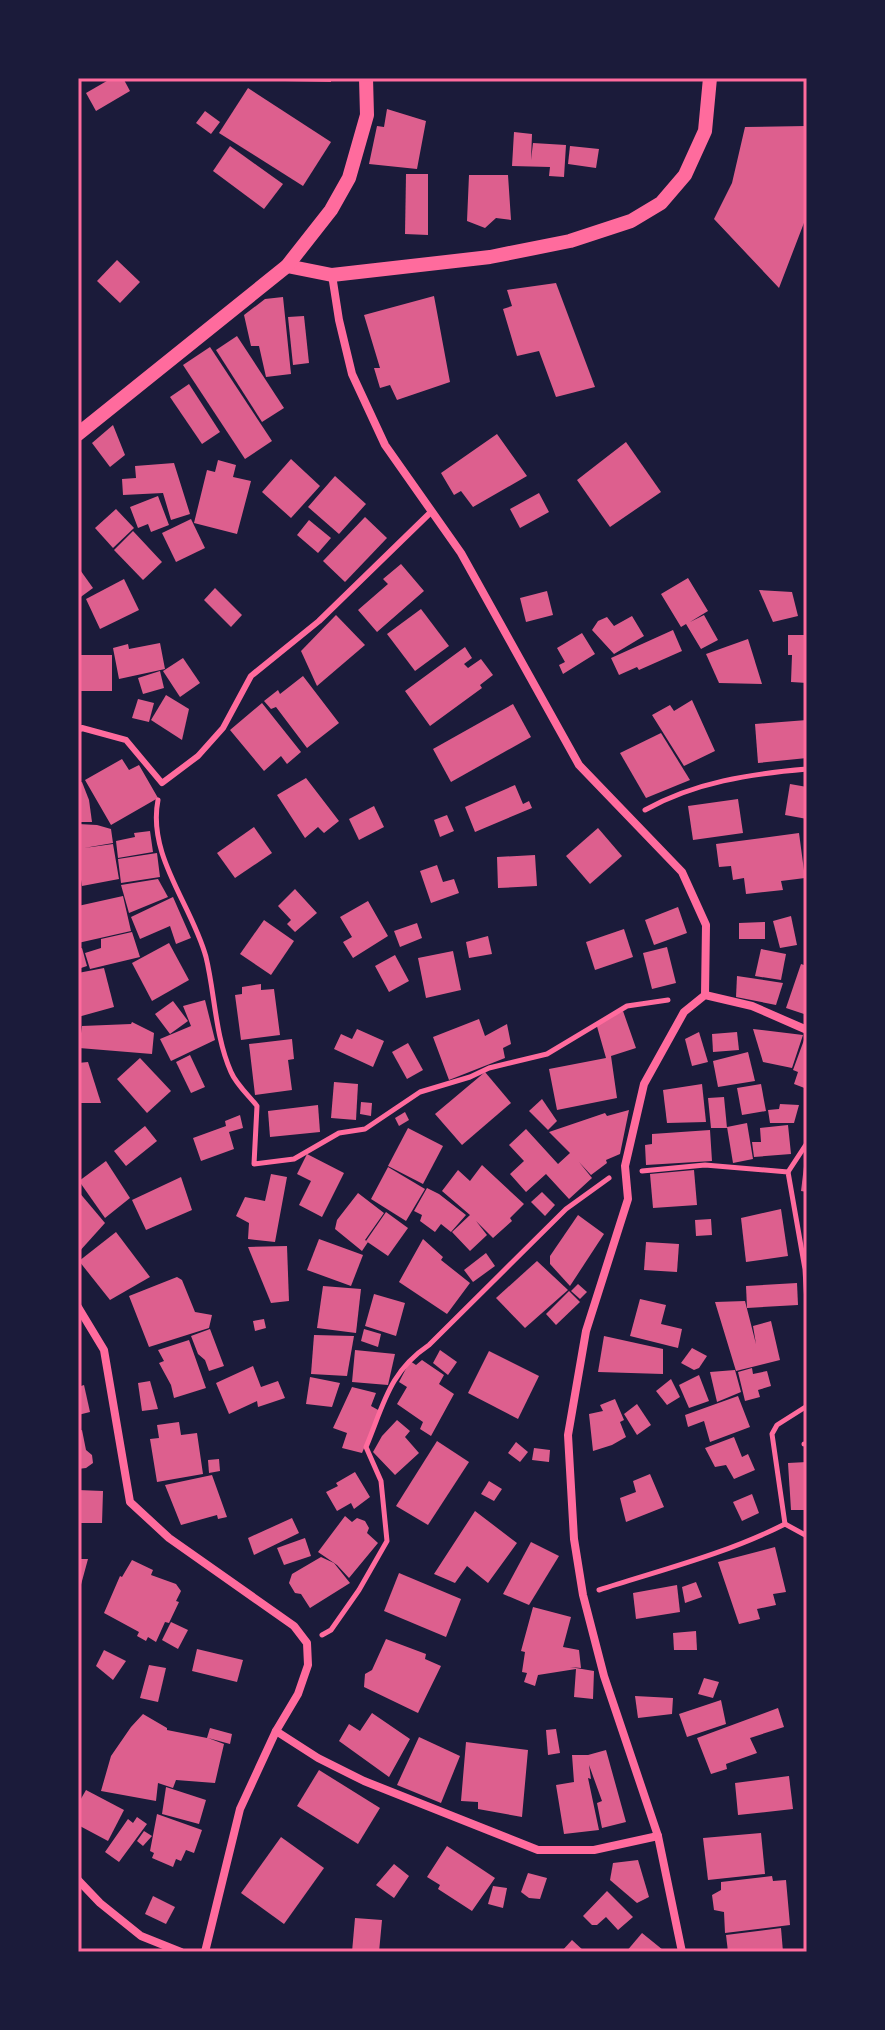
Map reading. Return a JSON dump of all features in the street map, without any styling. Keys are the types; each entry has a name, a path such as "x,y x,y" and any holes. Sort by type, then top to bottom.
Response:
{"street":[{"path":"78,434 287,266 331,210 349,178 367,115 366,78"},
{"path":"287,266 332,275 490,257 570,241 631,221 661,203 685,175 705,131 710,78"},
{"path":"332,275 352,374 385,445 461,553 579,765 682,872 706,925 705,995"},
{"path":"705,995 752,1006 807,1030"},
{"path":"682,1952 658,1836 604,1676 583,1595 574,1539 568,1435 586,1331 628,1199 625,1166 644,1084 684,1012 705,995"},
{"path":"78,1307 104,1350 130,1502 169,1538 294,1626 307,1643 308,1665 298,1694 276,1731 240,1809 205,1952"},
{"path":"276,1731 318,1758 364,1781 538,1850 594,1850 658,1836"},
{"path":"78,1880 100,1903 141,1936 181,1952"}],"lane":[{"path":"78,730 82,728 126,740 162,783 198,756 223,728 251,676 319,621 432,511"}],"path":[{"path":"630,818 673,794 717,782 807,769"},
{"path":"162,783 155,816 164,861 205,955 231,1074 257,1106 254,1164 294,1159 339,1133 365,1129 420,1092 489,1068 547,1054 627,1006 661,1003 687,992 705,995"},
{"path":"807,1143 788,1172 805,1269 807,1303"},
{"path":"307,1643 331,1630 387,1541 381,1481 366,1447 395,1376 409,1359 429,1345 566,1209 625,1166 644,1171 705,1165 788,1172"},
{"path":"785,1524 772,1434 777,1425 807,1406"},
{"path":"583,1595 711,1555 758,1538 785,1524"},
{"path":"785,1524 807,1536"}],"building":[{"path":"112,78 123,78 130,91 96,111 86,93"},
{"path":"285,78 331,78 331,82 285,81"},
{"path":"248,88 331,142 303,186 219,133"},
{"path":"387,109 426,121 417,169 369,164 377,126 384,127"},
{"path":"205,111 220,122 211,134 196,123"},
{"path":"807,126 807,215 779,288 714,219 732,183 745,127"},
{"path":"514,132 532,134 531,160 533,143 566,145 564,177 549,176 550,167 512,166"},
{"path":"230,146 283,184 264,209 213,171"},
{"path":"570,146 599,149 596,168 568,164"},
{"path":"406,174 428,174 428,235 405,234"},
{"path":"469,175 508,175 511,220 496,218 485,228 467,221"},
{"path":"117,260 140,282 120,303 97,281"},
{"path":"556,283 595,387 556,397 539,351 517,356 503,309 512,306 507,290"},
{"path":"434,296 450,382 397,400 390,385 380,388 374,368 380,368 364,315"},
{"path":"283,297 291,374 266,377 259,346 251,346 244,315 265,299"},
{"path":"304,316 309,363 293,365 288,317"},
{"path":"237,336 284,408 262,422 216,350"},
{"path":"210,347 272,441 245,459 183,365"},
{"path":"189,384 220,432 202,444 170,397"},
{"path":"113,425 125,455 110,467 92,443"},
{"path":"497,434 527,476 473,507 461,491 454,495 441,473"},
{"path":"626,442 661,492 610,527 577,480"},
{"path":"291,459 320,486 291,518 262,492"},
{"path":"218,460 236,465 233,477 251,481 237,534 194,523 207,470 215,472"},
{"path":"174,463 190,514 171,520 163,493 123,495 122,479 136,478 135,466"},
{"path":"335,476 366,504 339,534 308,507"},
{"path":"539,493 549,512 520,528 510,509"},
{"path":"158,496 169,525 151,532 148,524 138,528 130,507"},
{"path":"116,509 134,528 113,548 95,528"},
{"path":"365,517 387,538 345,582 323,561"},
{"path":"191,519 205,548 176,562 162,533"},
{"path":"309,520 331,538 318,553 297,535"},
{"path":"133,531 162,562 143,580 114,550"},
{"path":"401,564 424,591 377,632 358,610 388,584 383,579"},
{"path":"78,567 93,588 78,599"},
{"path":"688,578 708,611 690,622 704,615 718,640 701,649 686,624 681,627 661,594"},
{"path":"124,579 139,610 100,629 86,599"},
{"path":"215,588 242,615 231,627 204,600"},
{"path":"759,590 792,592 798,616 773,622"},
{"path":"547,591 553,615 526,622 520,598"},
{"path":"421,609 449,646 415,671 387,634"},
{"path":"336,615 365,645 317,686 301,651"},
{"path":"632,616 644,636 614,654 592,630 598,621 607,617 614,626"},
{"path":"673,630 682,651 639,670 637,667 619,675 611,658"},
{"path":"582,633 595,654 563,674 559,665 565,662 557,648"},
{"path":"788,635 807,635 807,683 791,682 792,655 788,655"},
{"path":"748,639 762,684 719,683 706,654"},
{"path":"160,643 165,669 119,679 113,648 128,644 129,649"},
{"path":"465,647 472,658 464,664 468,668 481,659 493,675 480,685 482,688 430,726 405,691"},
{"path":"80,655 112,655 112,691 81,691"},
{"path":"183,658 200,683 180,697 163,671"},
{"path":"160,671 164,688 143,694 138,678"},
{"path":"303,676 339,723 307,748 276,707 271,709 264,701 278,690 280,694"},
{"path":"166,695 189,709 182,740 151,720"},
{"path":"138,699 154,703 149,722 132,718"},
{"path":"692,700 715,751 684,766 652,715 670,705 674,711"},
{"path":"262,703 301,752 287,764 281,756 264,771 230,730"},
{"path":"513,704 531,737 451,782 433,749"},
{"path":"807,720 807,758 758,763 755,724"},
{"path":"661,733 690,780 646,798 620,753"},
{"path":"122,759 129,770 139,765 158,798 111,825 85,780"},
{"path":"306,778 339,821 324,833 318,827 305,838 277,795"},
{"path":"82,782 89,800 92,822 78,822 78,783"},
{"path":"790,784 807,787 807,819 785,815"},
{"path":"515,785 523,804 529,801 532,808 475,832 465,807"},
{"path":"738,799 743,833 693,840 688,806"},
{"path":"374,806 384,827 359,840 349,819"},
{"path":"447,815 454,831 440,837 434,820"},
{"path":"78,824 111,829 113,843 84,848 113,844 119,879 82,886"},
{"path":"254,827 272,853 235,878 217,853"},
{"path":"598,828 622,856 590,884 566,856"},
{"path":"150,831 153,852 118,858 116,841 135,837 134,833"},
{"path":"799,833 805,878 781,881 783,890 746,894 744,878 733,880 731,866 719,867 716,844"},
{"path":"157,853 160,877 121,883 118,859"},
{"path":"535,855 537,886 498,888 497,857"},
{"path":"437,865 443,882 454,879 459,893 431,903 420,871"},
{"path":"158,879 168,897 129,913 121,885"},
{"path":"295,889 317,913 295,932 287,924 291,920 278,906"},
{"path":"123,896 131,931 78,943 78,906"},
{"path":"173,897 191,938 176,944 170,926 140,939 131,917"},
{"path":"368,901 388,936 353,958 343,942 352,937 340,917"},
{"path":"678,907 687,933 654,945 645,920"},
{"path":"791,916 797,945 780,948 773,921"},
{"path":"264,920 294,941 271,975 240,954"},
{"path":"765,922 765,939 739,939 739,923"},
{"path":"417,923 422,938 400,947 394,931"},
{"path":"624,929 633,957 595,970 586,942"},
{"path":"132,932 140,957 90,969 85,953 101,948 101,939"},
{"path":"488,936 492,954 469,958 466,942"},
{"path":"169,943 189,980 152,1001 132,963"},
{"path":"667,947 676,983 652,989 643,953"},
{"path":"82,948 87,966 78,969 78,949"},
{"path":"761,949 786,954 781,980 755,976"},
{"path":"453,951 461,990 426,998 418,958"},
{"path":"395,955 409,981 389,992 375,966"},
{"path":"801,964 807,966 807,1015 786,1008"},
{"path":"104,968 114,1007 78,1017 78,973"},
{"path":"737,976 783,983 776,1005 736,997"},
{"path":"261,984 261,990 274,989 280,1035 241,1040 235,995 242,994 242,987"},
{"path":"205,1000 215,1040 171,1061 160,1039 191,1026 183,1006"},
{"path":"173,1001 188,1021 170,1034 155,1014"},
{"path":"623,1011 636,1048 611,1056 617,1098 557,1110 549,1069 606,1058 596,1023"},
{"path":"479,1019 485,1036 507,1024 511,1044 503,1048 505,1058 449,1080 433,1037"},
{"path":"132,1022 154,1033 152,1054 79,1048 82,1026"},
{"path":"357,1029 384,1041 373,1067 334,1049 341,1034 352,1039"},
{"path":"753,1029 803,1035 792,1068 763,1062"},
{"path":"699,1032 708,1062 692,1066 685,1039"},
{"path":"737,1032 739,1050 713,1052 712,1034"},
{"path":"292,1039 294,1059 288,1060 292,1090 255,1095 249,1044"},
{"path":"804,1040 807,1041 807,1089 794,1084 798,1072 793,1070"},
{"path":"408,1043 423,1070 407,1079 392,1052"},
{"path":"748,1052 755,1081 718,1087 713,1061"},
{"path":"190,1055 205,1087 191,1093 176,1062"},
{"path":"140,1058 171,1091 147,1113 117,1079"},
{"path":"88,1062 101,1103 78,1103 78,1063"},
{"path":"485,1072 511,1103 462,1145 435,1114"},
{"path":"334,1082 358,1084 356,1120 331,1118"},
{"path":"702,1084 706,1122 667,1123 663,1090"},
{"path":"761,1084 766,1111 742,1115 737,1088"},
{"path":"724,1097 727,1128 711,1128 708,1098"},
{"path":"542,1099 557,1121 548,1130 529,1111"},
{"path":"361,1102 372,1103 371,1116 360,1114"},
{"path":"780,1104 799,1105 794,1123 770,1123 768,1110 779,1109"},
{"path":"318,1105 320,1132 270,1137 268,1111"},
{"path":"629,1110 620,1154 606,1160 607,1163 591,1175 579,1162 592,1178 569,1199 546,1174 526,1192 510,1174 524,1161 509,1145 526,1129 558,1164 570,1153 549,1132 605,1113 607,1116"},
{"path":"405,1112 409,1120 399,1126 395,1118"},
{"path":"240,1115 243,1128 229,1132 234,1149 201,1161 193,1138 226,1126 225,1121"},
{"path":"747,1123 753,1159 733,1163 727,1127"},
{"path":"788,1125 791,1154 754,1157 752,1142 761,1142 760,1128"},
{"path":"145,1126 157,1141 126,1166 114,1151"},
{"path":"408,1128 443,1146 423,1184 388,1166"},
{"path":"710,1130 712,1161 646,1165 645,1145 652,1144 652,1134"},
{"path":"307,1154 344,1173 322,1217 299,1205 311,1181 297,1174"},
{"path":"807,1158 807,1192 801,1191"},
{"path":"106,1161 130,1198 105,1218 79,1181"},
{"path":"482,1165 524,1204 510,1218 512,1221 493,1238 476,1221 487,1235 470,1251 452,1232 470,1215 442,1191 458,1170 470,1181"},
{"path":"388,1167 425,1189 406,1221 371,1199"},
{"path":"694,1170 697,1205 653,1208 650,1174"},
{"path":"271,1174 287,1177 275,1242 248,1239 249,1223 236,1216 245,1197 265,1201"},
{"path":"181,1177 192,1210 146,1230 132,1200"},
{"path":"427,1188 466,1215 451,1232 441,1224 435,1232 420,1221 422,1215 414,1211"},
{"path":"78,1191 105,1223 78,1253"},
{"path":"542,1192 555,1205 545,1216 531,1202"},
{"path":"358,1193 384,1213 365,1240 368,1242 362,1251 335,1229 337,1220"},
{"path":"781,1209 788,1256 746,1262 741,1218"},
{"path":"386,1212 408,1228 388,1256 366,1241"},
{"path":"578,1215 604,1234 570,1286 550,1264 550,1256"},
{"path":"711,1219 712,1235 696,1236 695,1220"},
{"path":"116,1232 150,1277 110,1300 79,1261"},
{"path":"319,1239 363,1255 351,1286 307,1270"},
{"path":"423,1239 443,1257 441,1260 470,1283 447,1314 399,1282"},
{"path":"646,1242 679,1244 677,1272 644,1270"},
{"path":"287,1246 289,1301 271,1303 248,1247"},
{"path":"486,1253 495,1266 473,1282 464,1270"},
{"path":"537,1261 568,1290 525,1328 496,1298"},
{"path":"177,1277 182,1280 195,1312 212,1315 209,1328 149,1347 129,1296"},
{"path":"797,1283 798,1305 747,1308 746,1286"},
{"path":"578,1284 587,1292 580,1299 571,1291"},
{"path":"323,1286 361,1289 356,1333 317,1328"},
{"path":"569,1291 580,1302 556,1325 546,1314"},
{"path":"374,1294 405,1303 396,1336 365,1326"},
{"path":"640,1299 666,1305 661,1324 682,1329 678,1348 630,1336"},
{"path":"745,1301 756,1344 753,1326 771,1321 780,1360 736,1371 715,1302"},
{"path":"264,1319 266,1328 255,1331 253,1321"},
{"path":"210,1329 224,1366 209,1371 191,1336"},
{"path":"364,1329 381,1334 378,1347 361,1341"},
{"path":"314,1335 354,1336 347,1376 311,1374"},
{"path":"604,1336 663,1349 663,1374 598,1372"},
{"path":"189,1340 206,1388 174,1398 159,1363 164,1361 158,1350"},
{"path":"692,1348 707,1356 694,1370 681,1363"},
{"path":"355,1350 395,1354 388,1385 352,1382"},
{"path":"440,1350 457,1362 448,1375 433,1363"},
{"path":"489,1351 539,1376 518,1419 468,1393"},
{"path":"422,1360 444,1375 439,1384 454,1394 431,1436 420,1429 423,1422 397,1404 407,1387 399,1382 410,1361 416,1365"},
{"path":"253,1366 261,1387 278,1381 285,1398 258,1407 257,1401 229,1414 216,1383"},
{"path":"752,1368 753,1374 767,1371 771,1386 758,1390 760,1397 745,1401 738,1372"},
{"path":"735,1370 741,1392 717,1402 710,1372"},
{"path":"699,1375 709,1401 689,1408 679,1385"},
{"path":"310,1377 340,1383 332,1407 306,1404"},
{"path":"671,1379 680,1397 667,1405 656,1391"},
{"path":"150,1381 158,1409 142,1411 138,1383"},
{"path":"84,1385 90,1412 78,1415 78,1387"},
{"path":"352,1387 376,1393 371,1406 380,1411 362,1453 342,1448 347,1433 333,1428"},
{"path":"738,1396 750,1427 710,1442 704,1421 688,1427 685,1415"},
{"path":"615,1399 624,1420 620,1422 626,1437 593,1451 589,1414 603,1411 600,1405"},
{"path":"637,1404 651,1425 637,1435 624,1414"},
{"path":"397,1420 410,1431 405,1437 419,1453 395,1475 373,1452"},
{"path":"179,1422 181,1435 197,1433 203,1474 157,1482 150,1439 159,1438 157,1425"},
{"path":"82,1430 86,1450 92,1455 93,1463 78,1469 78,1431"},
{"path":"734,1437 742,1457 748,1454 755,1470 734,1479 726,1465 715,1467 705,1448"},
{"path":"437,1441 469,1462 428,1525 396,1506"},
{"path":"516,1442 528,1452 520,1462 508,1453"},
{"path":"534,1448 550,1450 549,1462 532,1460"},
{"path":"219,1459 220,1471 209,1473 208,1460"},
{"path":"807,1462 807,1510 791,1510 788,1463"},
{"path":"355,1472 370,1497 354,1509 351,1503 337,1511 326,1492"},
{"path":"650,1474 664,1507 626,1522 620,1498 636,1492 633,1481"},
{"path":"212,1475 227,1517 218,1519 217,1515 181,1525 165,1485"},
{"path":"489,1481 502,1489 494,1501 481,1494"},
{"path":"78,1490 103,1491 102,1523 78,1523"},
{"path":"752,1494 759,1513 742,1521 733,1502"},
{"path":"475,1511 517,1543 488,1583 467,1566 455,1583 434,1574"},
{"path":"345,1516 352,1522 357,1518 365,1521 369,1528 367,1533 378,1543 349,1578 318,1552"},
{"path":"292,1518 299,1533 254,1555 248,1538"},
{"path":"305,1538 311,1556 284,1565 277,1548"},
{"path":"531,1542 559,1556 529,1605 503,1594"},
{"path":"775,1547 786,1592 773,1594 776,1605 757,1609 760,1619 739,1624 718,1562"},
{"path":"321,1557 334,1563 350,1583 310,1608 289,1583 292,1574"},
{"path":"78,1559 88,1559 79,1592 78,1592"},
{"path":"132,1560 153,1570 151,1575 176,1584 181,1591 169,1623 165,1622 156,1642 137,1636 139,1632 104,1613 120,1576"},
{"path":"399,1573 461,1599 446,1637 384,1611"},
{"path":"696,1582 702,1597 685,1603 682,1587"},
{"path":"677,1585 680,1612 636,1619 633,1593"},
{"path":"533,1607 571,1617 563,1647 579,1650 581,1668 570,1667 594,1671 593,1699 574,1697 576,1669 538,1675 535,1686 524,1682 527,1673 522,1672 525,1652 521,1651"},
{"path":"171,1622 188,1630 178,1649 162,1640"},
{"path":"696,1631 697,1650 674,1650 673,1633"},
{"path":"386,1639 426,1654 425,1659 441,1666 418,1713 364,1687 365,1674 372,1670"},
{"path":"197,1649 243,1660 237,1682 192,1671"},
{"path":"104,1650 126,1661 113,1680 96,1666"},
{"path":"149,1665 166,1668 158,1702 140,1698"},
{"path":"704,1678 719,1682 713,1698 698,1694"},
{"path":"635,1696 673,1698 672,1714 638,1718"},
{"path":"721,1700 726,1724 687,1737 679,1714"},
{"path":"778,1708 784,1727 750,1738 757,1753 726,1764 727,1769 711,1774 697,1738"},
{"path":"372,1713 410,1739 389,1777 339,1741 349,1724 360,1731"},
{"path":"143,1714 167,1730 207,1738 210,1728 232,1734 230,1744 208,1738 224,1744 215,1783 176,1780 173,1788 158,1783 156,1801 101,1791 111,1756"},
{"path":"556,1729 560,1753 548,1755 546,1730"},
{"path":"419,1737 460,1756 441,1803 397,1785"},
{"path":"466,1742 528,1750 522,1817 478,1809 478,1802 461,1801"},
{"path":"606,1750 626,1822 602,1828 597,1803 602,1801 589,1765 591,1779 588,1778 599,1830 564,1834 556,1785 574,1782 572,1755"},
{"path":"319,1770 380,1808 358,1844 297,1806"},
{"path":"789,1776 793,1809 738,1815 735,1783"},
{"path":"166,1787 206,1800 199,1824 162,1814"},
{"path":"86,1790 124,1810 108,1841 78,1825 78,1804"},
{"path":"157,1814 202,1830 194,1853 186,1850 181,1861 176,1859 173,1867 152,1858 154,1853 150,1851"},
{"path":"137,1817 147,1824 119,1862 105,1852 128,1819 133,1823"},
{"path":"144,1831 152,1836 143,1846 137,1841"},
{"path":"761,1833 765,1874 708,1880 703,1838"},
{"path":"281,1837 324,1868 284,1924 241,1893"},
{"path":"447,1846 495,1878 472,1911 438,1889 440,1885 427,1877"},
{"path":"638,1860 649,1897 637,1903 610,1880 613,1863"},
{"path":"394,1864 409,1876 394,1898 376,1885"},
{"path":"528,1873 547,1878 540,1899 529,1898 521,1892"},
{"path":"772,1876 773,1881 786,1880 790,1925 725,1933 724,1912 714,1910 712,1895 721,1890 721,1882"},
{"path":"493,1886 507,1888 503,1908 488,1904"},
{"path":"607,1891 633,1917 618,1930 606,1917 597,1925 592,1925 583,1916"},
{"path":"153,1896 175,1907 166,1924 145,1914"},
{"path":"355,1918 382,1920 379,1952 352,1952"},
{"path":"781,1928 783,1952 728,1952 726,1935"},
{"path":"642,1933 663,1950 662,1952 626,1952"},
{"path":"572,1940 585,1952 561,1952"}]}
